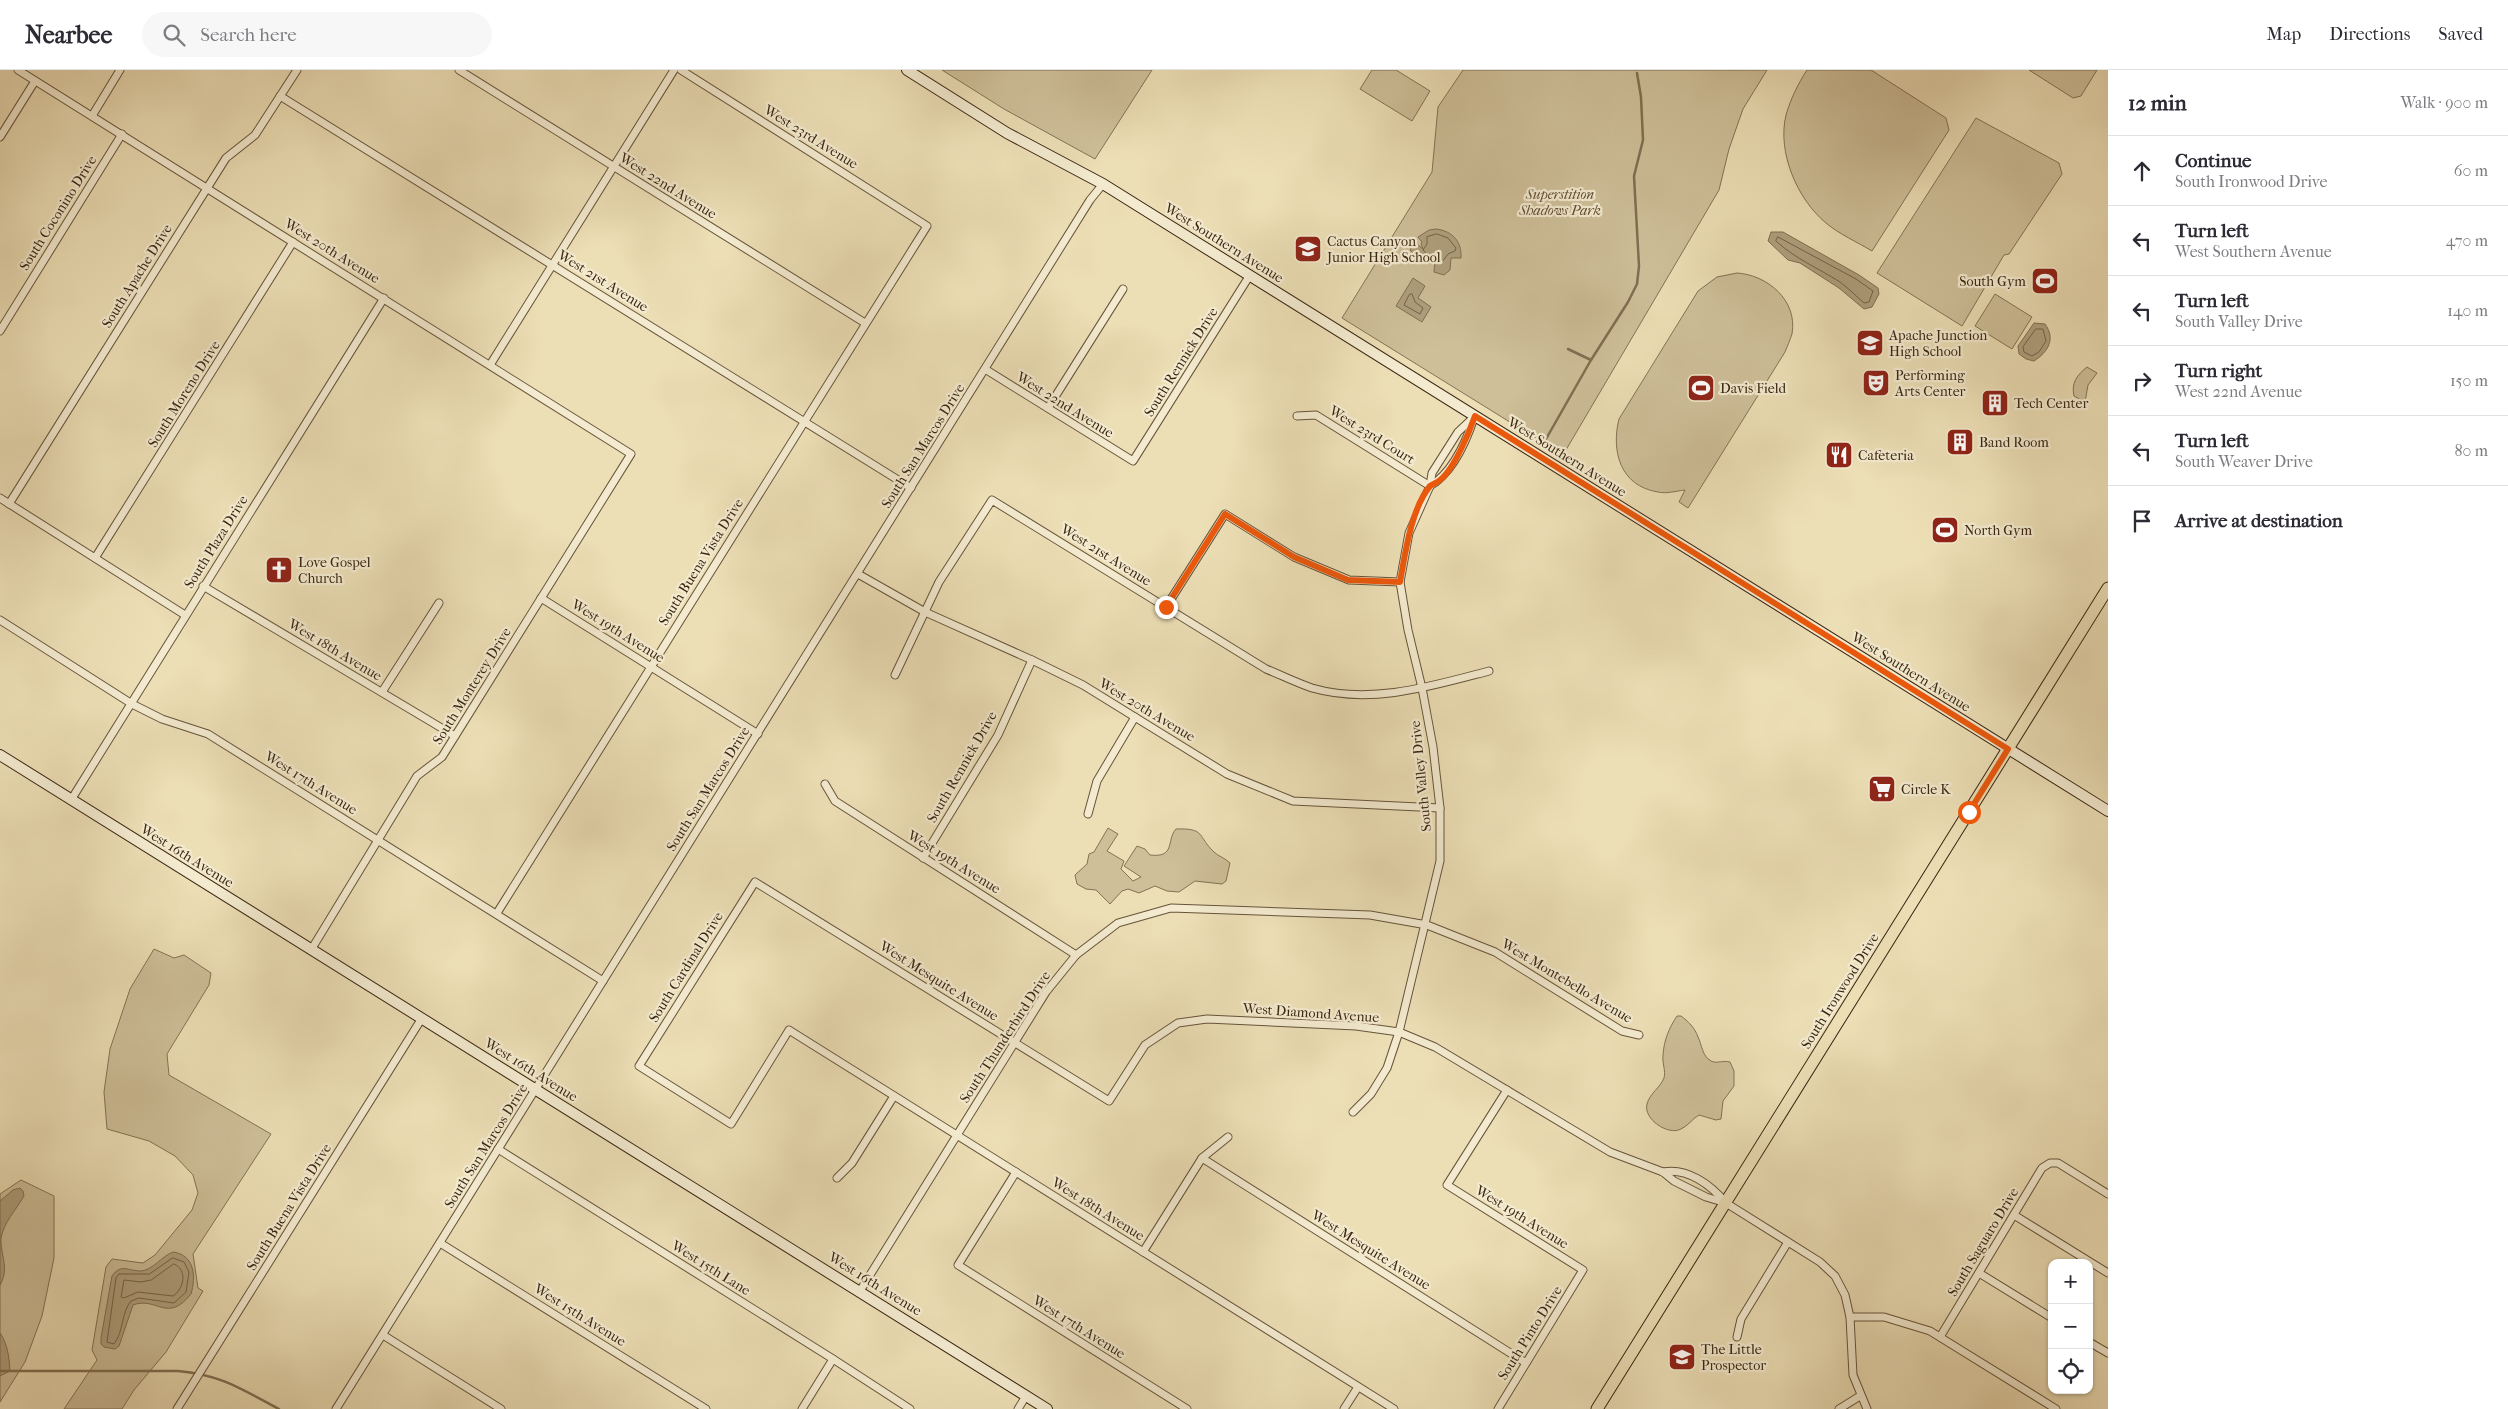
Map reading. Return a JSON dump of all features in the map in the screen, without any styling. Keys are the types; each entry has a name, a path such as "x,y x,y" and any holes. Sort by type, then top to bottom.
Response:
{"main road":[{"name":"West Southern Avenue","path":"907,70 1007,133 1103,184 2108,810"},
{"name":"South Ironwood Drive","path":"1596,1409 2108,588"},
{"name":"West 16th Avenue","path":"0,755 1047,1409"}],"street":[{"name":"West 20th Avenue","path":"18,70 631,454"},
{"path":"92,116 120,70"},
{"name":"South Apache Drive","path":"9,504 226,158 255,136 297,70"},
{"name":"West 22nd Avenue","path":"458,70 865,323"},
{"path":"490,365 674,70"},
{"name":"West 23rd Avenue","path":"681,70 927,226"},
{"path":"0,137 35,81"},
{"name":"West 21st Avenue","path":"280,96 911,488"},
{"name":"South Coconino Drive","path":"0,331 122,134"},
{"name":"South San Marcos Drive","path":"336,1409 1090,200 1103,184"},
{"name":"South Buena Vista Drive","path":"497,912 927,226"},
{"name":"South Moreno Drive","path":"95,558 294,242"},
{"name":"South Rennick Drive","path":"1133,461 1250,275"},
{"path":"1048,408 1123,289"},
{"name":"South Plaza Drive","path":"71,800 384,298"},
{"name":"West 22nd Avenue","path":"985,369 1133,461"},
{"name":"West 23rd Court","path":"1297,416 1316,415 1430,486"},
{"name":"South Valley Drive","path":"1430,486 1441,480 1462,446 1475,416"},
{"name":"South Valley Drive","path":"1353,1112 1371,1094 1387,1068 1399,1032 1440,861 1440,808 1433,747 1422,688 1408,630 1400,582 1409,533 1430,486 1432,473 1458,432 1475,416"},
{"name":"South Monterey Drive","path":"311,950 417,776 442,757 631,454"},
{"path":"0,498 185,615"},
{"name":"West 21st Avenue","path":"925,612 939,582 992,500 1266,669 1313,688 1368,695 1422,688 1489,672"},
{"path":"1166,607 1225,514 1294,557 1348,580 1400,582"},
{"name":"West 20th Avenue","path":"858,574 925,612 1032,660 1082,685 1228,774 1293,801 1440,808"},
{"name":"West 18th Avenue","path":"203,586 455,736"},
{"name":"West 19th Avenue","path":"541,598 758,734"},
{"path":"382,692 439,603"},
{"path":"895,675 925,612"},
{"name":"West 17th Avenue","path":"0,620 132,704 162,719 208,734 497,912 603,981"},
{"name":"South Rennick Drive","path":"923,858 998,735 1032,660"},
{"path":"1088,814 1097,780 1135,717"},
{"name":"West 19th Avenue","path":"825,784 835,801 1076,955"},
{"name":"West Mesquite Avenue","path":"755,882 1109,1101"},
{"name":"South Cardinal Drive","path":"731,1124 639,1066 755,882"},
{"name":"South Thunderbird Drive","path":"860,1291 1046,992 1076,955 1118,924 1171,908 1370,915 1426,925"},
{"name":"West Montebello Avenue","path":"1426,925 1495,952 1622,1031 1640,1035"},
{"name":"South Buena Vista Drive","path":"177,1409 422,1018"},
{"name":"West Diamond Avenue","path":"1109,1101 1145,1045 1178,1023 1217,1019 1356,1026 1399,1032 1436,1046 1610,1152 1663,1172 1674,1181 1706,1198 1726,1202"},
{"name":"West 18th Avenue","path":"731,1124 789,1030 1394,1409"},
{"name":"West 19th Avenue","path":"1507,1090 1447,1185 1583,1270"},
{"path":"837,1178 852,1163 894,1096"},
{"path":"1143,1252 1202,1158 1228,1137"},
{"name":"West 15th Lane","path":"498,1150 910,1409"},
{"name":"West Mesquite Avenue","path":"1202,1158 1526,1363"},
{"name":"South Saguaro Drive","path":"1940,1337 2042,1168 2050,1162 2058,1163 2108,1194"},
{"name":"West Diamond Avenue","path":"1663,1172 1676,1169 1714,1189 1726,1202"},
{"name":"West 17th Avenue","path":"1016,1172 958,1265 1187,1409"},
{"path":"1726,1202 1820,1262 1835,1276 1845,1295 1850,1317 1853,1375 1860,1396 1867,1409"},
{"path":"2014,1215 2108,1273"},
{"path":"1737,1337 1741,1319 1788,1242"},
{"name":"West 15th Avenue","path":"440,1243 706,1409"},
{"name":"South Pinto Drive","path":"1498,1409 1583,1270"},
{"path":"1979,1273 2048,1316"},
{"path":"1850,1317 1884,1317 1930,1331 2056,1409"},
{"path":"383,1335 501,1409"},
{"path":"2093,1344 2108,1353"},
{"path":"802,1409 833,1359"},
{"path":"1344,1409 1358,1387"},
{"path":"1018,1409 1026,1396"},
{"path":"1839,1409 1860,1396"}],"green space":[{"path":"942,70 1152,70 1095,159 1004,109"},
{"path":"1372,70 1396,70 1430,91 1412,121 1360,89"},
{"name":"Superstition Shadows Park","path":"1463,70 1767,70 1743,109 1729,149 1719,190 1563,455 1342,318 1432,172 1438,107"},
{"path":"1807,70 1871,70 1946,118 1949,130 1872,251 1826,223 1806,201 1792,174 1784,144 1786,115 1795,91"},
{"path":"2029,70 2097,70 2081,96 2073,98"},
{"path":"1976,118 2059,163 2062,174 2009,254 2004,255 1962,326 1877,273"},
{"path":"1737,273 1759,279 1769,284 1778,292 1790,310 1793,322 1792,334 1785,352 1688,508 1679,502 1685,490 1668,493 1658,492 1635,483 1627,475 1621,465 1616,443 1619,419 1698,291 1717,277"},
{"path":"1995,294 2032,317 2012,349 1975,326"},
{"path":"2087,367 2097,373 2088,385 2085,402 2074,396 2073,387 2080,373"},
{"path":"1108,828 1118,834 1107,851 1124,861 1121,869 1133,881 1141,877 1124,866 1137,846 1145,849 1150,855 1164,854 1176,829 1186,829 1200,834 1217,855 1230,863 1226,881 1222,884 1195,881 1179,892 1167,891 1155,886 1139,893 1128,889 1122,891 1110,904 1096,890 1086,889 1077,884 1075,875 1087,864 1089,854 1094,852"},
{"path":"154,949 174,958 184,955 211,973 209,985 167,1054 169,1075 271,1134 193,1254 198,1288 203,1291 166,1352 134,1390 122,1409 64,1409 97,1360 92,1350 106,1267 112,1259 143,1263 155,1255 192,1210 198,1193 193,1175 175,1156 149,1141 107,1129 104,1092 110,1049 130,989"},
{"path":"1677,1016 1681,1016 1689,1022 1697,1034 1708,1059 1715,1062 1730,1062 1734,1071 1734,1086 1723,1101 1721,1119 1716,1120 1699,1115 1683,1128 1676,1131 1658,1125 1649,1115 1647,1104 1664,1078 1664,1044"},
{"path":"21,1180 54,1196 54,1258 42,1316 25,1362 0,1402 0,1194"}],"water":[{"path":"1436,229 1452,235 1458,242 1461,252 1461,258 1451,258 1450,270 1444,275 1434,272 1435,260 1425,259 1421,256 1422,253 1416,256 1410,250 1412,245 1417,244 1423,249 1422,242 1418,237 1429,230"},
{"path":"1771,232 1783,232 1859,275 1878,288 1879,294 1872,307 1864,309 1839,288 1800,263 1788,260 1768,241"},
{"path":"1413,278 1425,286 1418,298 1431,307 1422,322 1396,306"},
{"path":"2034,323 2045,324 2050,340 2047,349 2034,361 2026,359 2019,354 2018,346"},
{"path":"20,1188 24,1196 7,1221 1,1238 4,1273 0,1285 0,1201 13,1190"},
{"path":"173,1252 186,1257 190,1262 193,1274 191,1294 183,1303 175,1307 168,1308 141,1303 133,1305 119,1346 115,1349 104,1347 101,1344 101,1338 112,1276 115,1272 122,1269 145,1270"},
{"path":"0,1333 9,1356 10,1371 0,1376"}],"waterway":[{"path":"1546,439 1637,284 1639,266 1634,176 1643,140 1641,97 1637,73"},
{"path":"1568,349 1591,360"},
{"path":"0,1371 178,1371 193,1373 231,1384 279,1409"}],"place":[{"name":"Cactus Canyon Junior High School","path":"1308,249"},
{"name":"South Gym","path":"2045,281"},
{"name":"Apache Junction High School","path":"1870,343"},
{"name":"Performing Arts Center","path":"1876,383"},
{"name":"Davis Field","path":"1701,388"},
{"name":"Tech Center","path":"1995,403"},
{"name":"Band Room","path":"1960,442"},
{"name":"Cafeteria","path":"1839,455"},
{"name":"North Gym","path":"1945,530"},
{"name":"Love Gospel Church","path":"279,570"},
{"name":"Circle K","path":"1882,789"},
{"name":"The Little Prospector","path":"1682,1357"}],"route":[{"path":"1166,607 1225,514 1294,557 1348,580 1400,582 1409,533 1416,515 1430,486 1441,480 1467,438 1475,416 2008,749 1969,812"}]}
